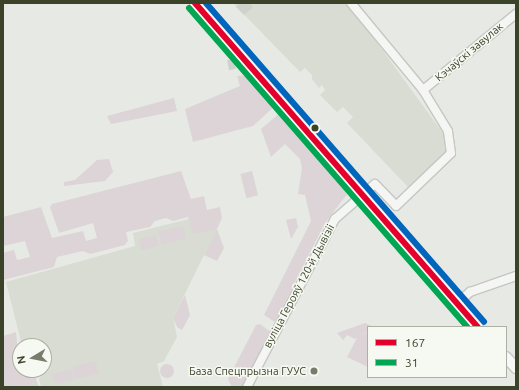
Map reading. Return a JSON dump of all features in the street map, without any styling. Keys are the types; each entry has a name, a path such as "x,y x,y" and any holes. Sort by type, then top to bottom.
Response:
{"main road":[{"path":"195,3 364,194 477,326"},
{"path":"507,358 516,368"}],"street":[{"path":"351,3 423,90"},
{"name":"Кэчаўскі завулак","path":"423,90 516,14"},
{"name":"вуліца Герояў 120-й Дывізіі","path":"247,387 331,225 350,203 376,184 396,206 451,153 448,131 423,90"},
{"path":"457,304 470,292 516,276"}],"shaded area":[{"path":"233,3 348,3 448,140 447,153 408,187 347,123 353,117 343,107 337,112 320,95 325,90 322,85 319,88 312,79 312,75 305,68 300,72"},
{"path":"253,75 276,105 253,126 193,142 185,109 240,86 237,76"},
{"path":"174,98 177,111 111,124 107,116"},
{"path":"281,112 297,127 317,157 346,186 348,193 325,223 275,322 264,315 311,221 305,195 298,194 302,168 300,159 285,144 271,157 261,129"},
{"path":"109,159 113,172 105,181 64,186 64,182 75,180 97,160"},
{"path":"181,171 191,199 204,196 207,210 220,207 222,218 217,229 193,234 188,217 173,221 166,218 155,221 150,227 126,232 128,241 125,245 90,254 83,251 57,257 54,267 3,280 3,253 14,250 17,260 30,257 25,241 3,246 3,217 41,207 52,238 83,231 86,241 97,238 93,223 59,233 50,207 52,204"},
{"path":"252,171 258,195 246,198 240,174"},
{"path":"213,213 217,229 173,318 177,337 164,361 157,364 163,387 41,387 40,378 52,378 52,338 20,338 6,282 135,246 133,233"},
{"path":"296,218 298,227 291,239 286,220"},
{"path":"183,226 186,239 162,244 159,232"},
{"path":"217,229 224,248 217,261 204,255"},
{"path":"156,235 159,246 141,250 139,240"},
{"path":"185,295 190,315 182,330 177,327 173,318"},
{"path":"365,323 372,326 367,326 367,332 355,339 347,335 343,340 337,333"},
{"path":"260,324 272,333 245,387 232,387 228,379 256,325"},
{"path":"16,332 17,338 12,338 12,378 37,378 39,387 3,387 3,336"},
{"path":"367,332 367,367 347,357 358,336"},
{"path":"96,361 99,374 76,379 73,366"},
{"path":"164,364 170,364 174,368 174,374 170,378 164,378 160,374 160,368"},
{"path":"71,369 74,380 55,385 53,374"}],"building":[{"path":"240,3 249,3 253,7 244,15 236,7"},
{"path":"234,59 236,69 229,70 227,60"}],"transit line":[{"name":"167","path":"195,3 477,326"},
{"path":"206,3 484,322"},
{"name":"31","path":"189,8 466,326"}],"place":[{"name":"База Спецпрызна ГУУС","path":"314,371"}]}
